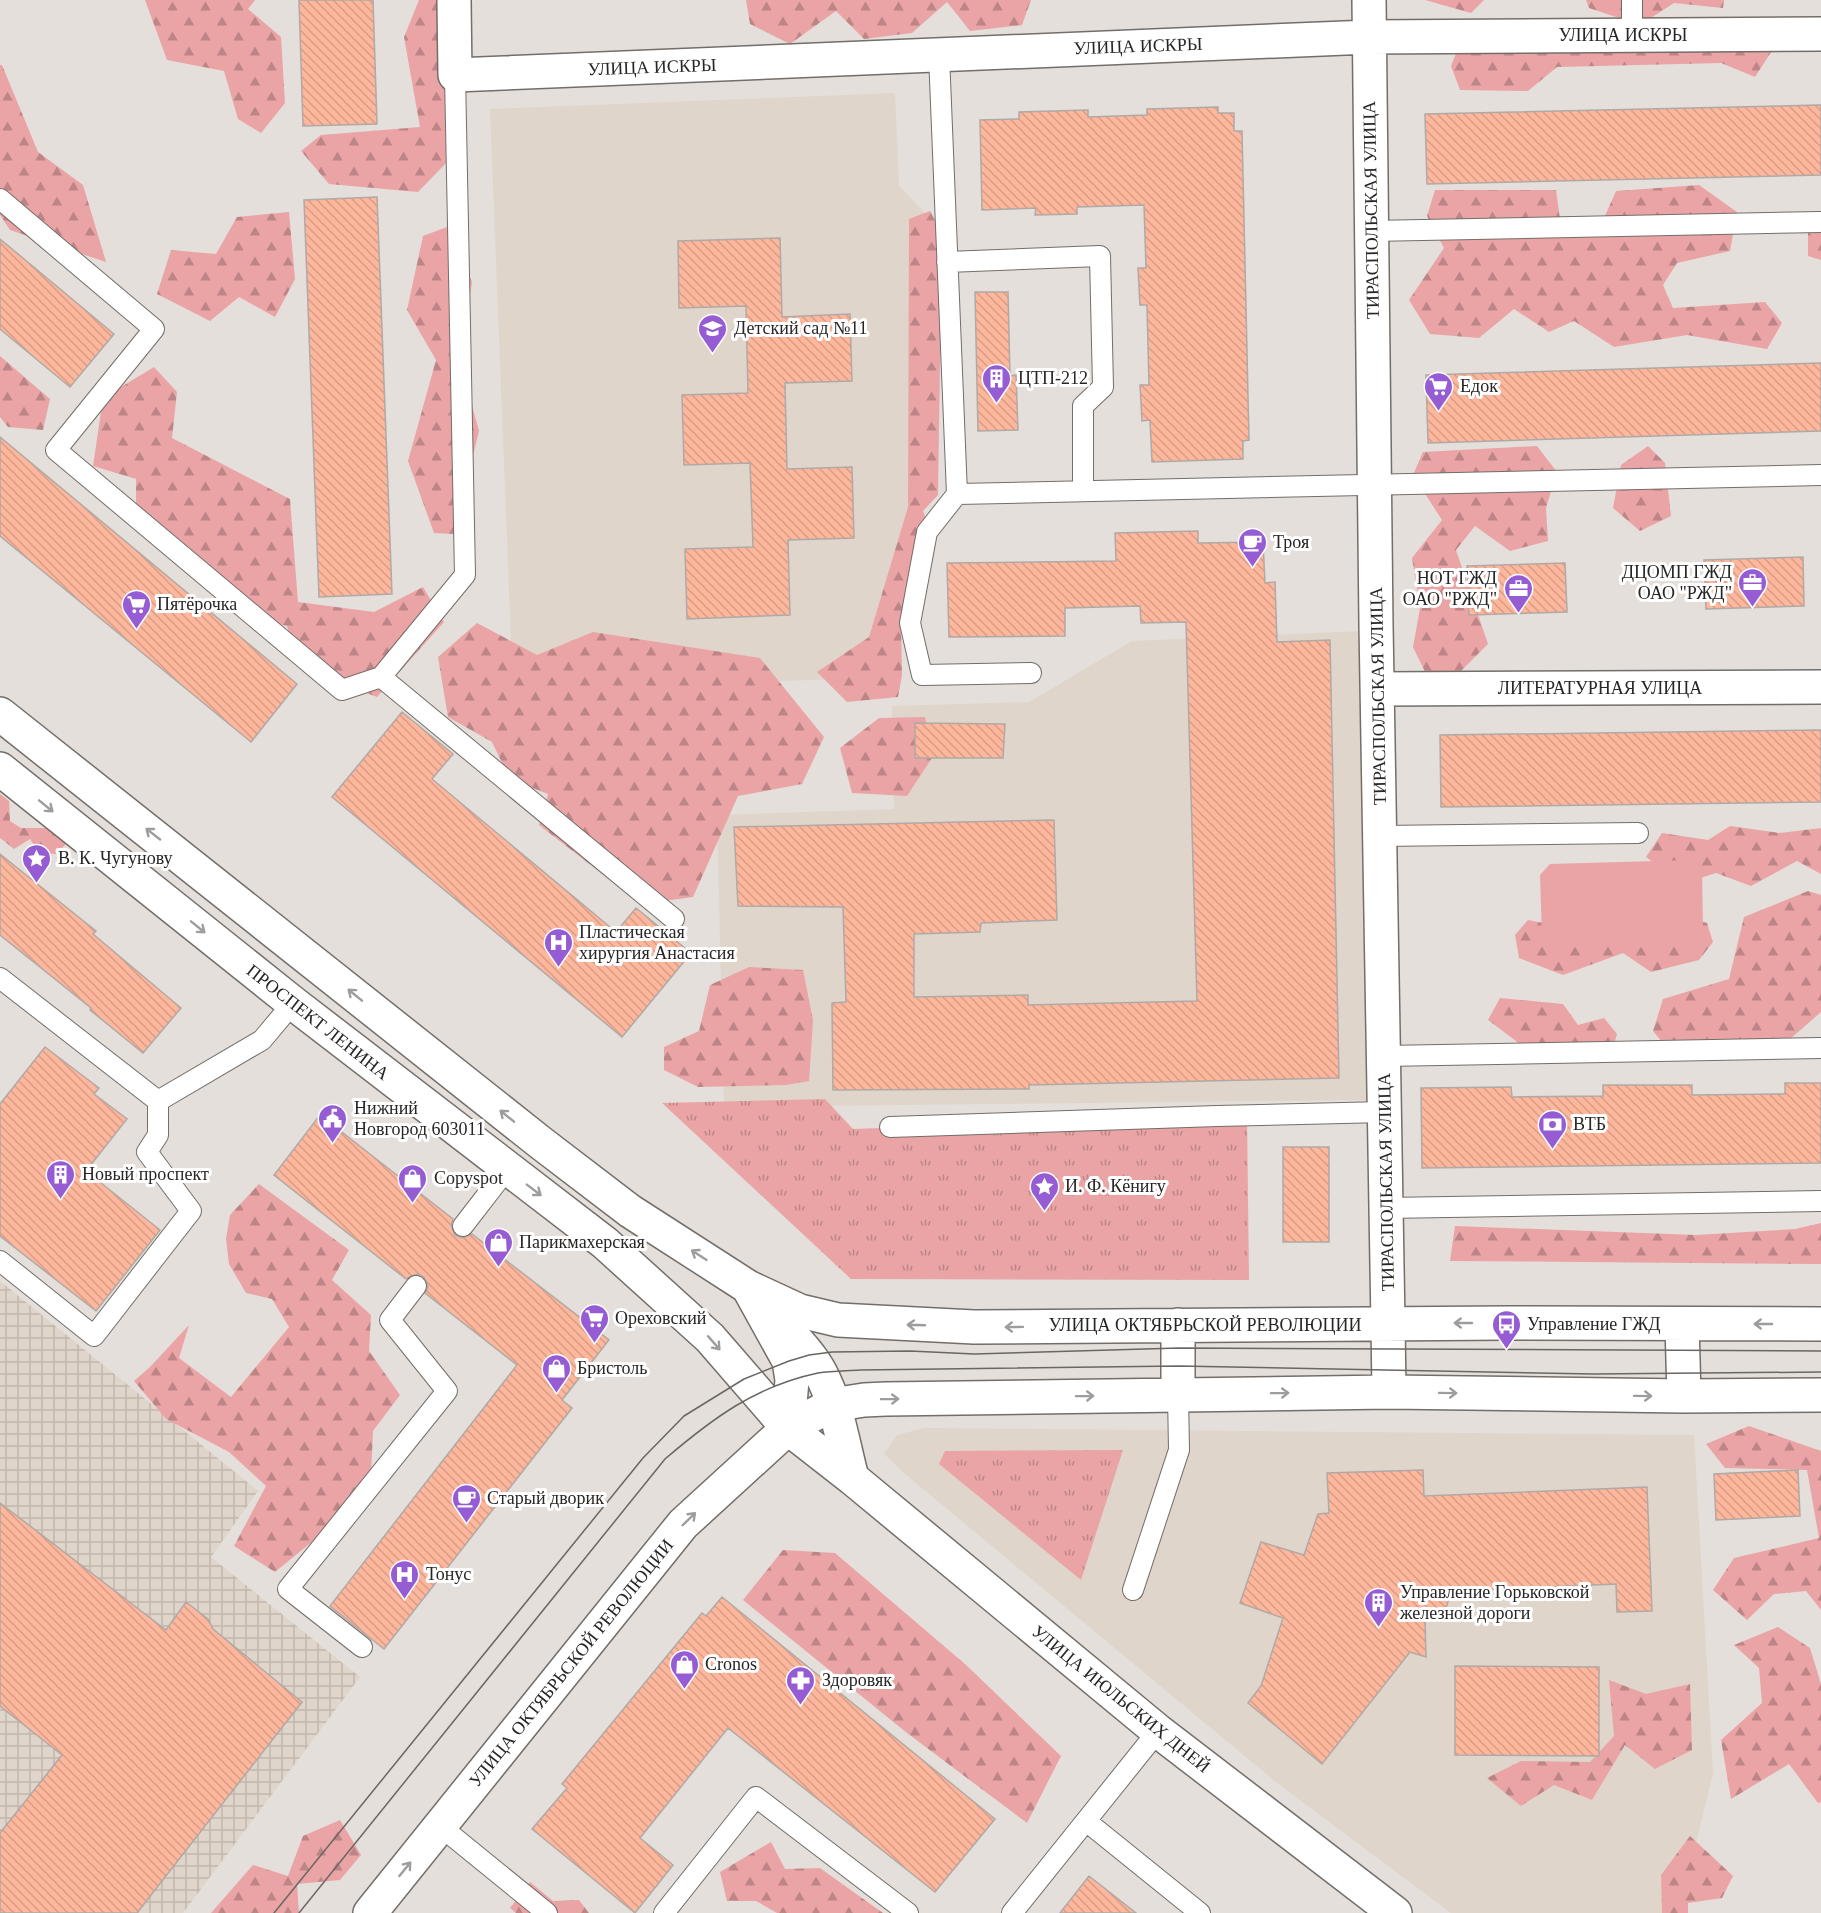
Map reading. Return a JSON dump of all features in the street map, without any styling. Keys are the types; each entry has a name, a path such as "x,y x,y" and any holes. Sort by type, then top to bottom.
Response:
{"street":[{"path":"454,0 455,75"},
{"name":"ТИРАСПОЛЬСКАЯ УЛИЦА","path":"1369,0 1389,1392"},
{"name":"УЛИЦА ИСКРЫ","path":"455,75 1369,37 1821,34"},
{"name":"ЛИТЕРАТУРНАЯ УЛИЦА","path":"1378,689 1821,687"},
{"path":"0,714 541,1143 630,1211 748,1287 809,1355 820,1373 832,1406 852,1478"},
{"name":"ПРОСПЕКТ ЛЕНИНА","path":"0,769 293,1003 605,1243 710,1338 788,1428"},
{"path":"748,1287 789,1361 792,1380 788,1428"},
{"name":"УЛИЦА ОКТЯБРЬСКОЙ РЕВОЛЮЦИИ","path":"748,1287 800,1311 838,1320 974,1327 1178,1324 1821,1324"},
{"path":"1178,1324 1179,1394"},
{"path":"1682,1324 1684,1396"},
{"name":"УЛИЦА ОКТЯБРЬСКОЙ РЕВОЛЮЦИИ","path":"370,1913 683,1524 788,1428 832,1406 886,1398 1179,1394 1389,1392 1684,1396 1821,1395"},
{"name":"УЛИЦА ИЮЛЬСКИХ ДНЕЙ","path":"788,1428 852,1478 1158,1731 1395,1913"}],"lane":[{"path":"1632,0 1632,35"},
{"path":"939,55 957,494 927,532 910,624 922,675 1031,673"},
{"path":"0,199 153,329 56,450 342,690 381,677 465,575 455,75"},
{"path":"1371,231 1821,222"},
{"path":"947,262 1100,256 1103,387 1083,406 1083,492"},
{"path":"957,494 1821,475"},
{"path":"381,677 674,919"},
{"path":"1380,836 1638,833"},
{"path":"0,978 159,1101"},
{"path":"159,1101 262,1040 293,1003"},
{"path":"1384,1056 1821,1048"},
{"path":"0,1261 94,1336 191,1211 147,1152 158,1135 159,1101"},
{"path":"890,1127 1384,1112"},
{"path":"463,1226 507,1169"},
{"path":"1386,1208 1821,1201"},
{"path":"362,1647 288,1589 447,1391 390,1320 416,1286"},
{"path":"1133,1590 1179,1450 1179,1394"},
{"path":"1012,1913 1158,1731"},
{"path":"664,1913 756,1797 908,1913"},
{"path":"1086,1821 1200,1913"},
{"path":"440,1826 547,1913"}],"shaded area":[{"name":"Детский сад №11","path":"895,93 899,186 924,212 929,495 866,678 513,691 490,109"},
{"path":"1362,631 1370,1100 724,1107 717,815 894,809 892,706 1029,702 1132,641"},
{"path":"0,1281 258,1491 211,1557 360,1677 183,1913 0,1913"},
{"path":"924,1428 1694,1435 1713,1773 1679,1913 1451,1913 1277,1783 905,1474 884,1454 897,1435"}],"green space":[{"path":"145,0 255,0 248,9 281,37 285,103 261,133 238,119 224,71 167,60"},
{"path":"419,0 456,0 472,68 450,159 418,192 329,184 301,151 321,135 420,127 404,37"},
{"path":"746,0 1031,0 1022,25 970,31 947,2 912,33 864,39 836,11 790,44 750,24"},
{"path":"1425,0 1484,0 1471,13"},
{"path":"1586,0 1724,0 1723,8 1674,3 1640,25 1589,8"},
{"path":"1461,41 1775,46 1755,77 1721,63 1557,67 1528,91 1460,90 1451,66"},
{"path":"0,65 2,65 38,152 83,185 106,262 10,230 0,215"},
{"path":"1699,185 1737,212 1730,251 1677,263 1663,285 1673,308 1765,302 1782,323 1767,349 1687,335 1614,347 1574,321 1549,332 1514,309 1479,338 1430,334 1409,300 1444,248 1427,216 1435,190 1556,190 1560,219 1596,236 1616,191"},
{"path":"930,211 942,233 938,495 923,511 935,543 901,628 902,675 898,697 847,702 817,672 869,637 908,507 909,219"},
{"path":"289,212 295,279 275,317 239,297 210,321 157,294 171,250 216,254 237,217"},
{"path":"447,227 472,282 460,362 479,431 454,534 434,533 408,461 436,360 407,310 423,236"},
{"path":"1821,231 1821,260 1808,256 1808,233"},
{"path":"0,356 50,399 43,430 8,427 0,417"},
{"path":"154,367 177,392 172,438 290,499 298,602 374,612 423,587 444,622 377,697 300,668 287,626 240,615 136,509 136,479 93,466 103,398"},
{"path":"1537,446 1557,472 1546,508 1548,541 1510,551 1475,526 1456,550 1488,644 1456,676 1428,678 1413,647 1420,608 1412,558 1442,520 1413,475 1423,452"},
{"path":"1648,446 1665,463 1671,516 1640,531 1613,508 1621,465"},
{"path":"477,623 537,655 593,632 760,658 824,737 802,784 738,796 693,897 641,904 539,825 548,794 510,779 492,742 448,717 438,657"},
{"path":"925,717 934,755 907,796 852,793 840,748 879,718"},
{"path":"0,794 9,801 10,821 21,828 57,828 68,842 56,854 39,853 30,839 14,849 0,838"},
{"path":"1730,826 1780,833 1821,828 1821,874 1797,861 1751,886 1716,873 1682,884 1646,857 1662,833 1708,840"},
{"path":"1693,860 1702,868 1703,932 1694,942 1554,946 1542,938 1540,875 1550,864"},
{"path":"1808,891 1821,895 1821,1012 1766,1060 1676,1059 1653,1031 1663,999 1729,979 1744,917"},
{"path":"1652,907 1707,923 1713,942 1699,960 1651,972 1623,953 1563,975 1519,958 1515,935 1528,920 1575,929"},
{"path":"749,967 803,970 813,1020 809,1081 786,1085 698,1087 664,1070 664,1047 699,1031 710,985"},
{"path":"1500,998 1563,1004 1578,1025 1604,1018 1617,1034 1611,1055 1524,1047 1488,1020"},
{"path":"825,1099 853,1129 1247,1115 1249,1280 851,1279 662,1103"},
{"path":"259,1184 349,1250 332,1280 371,1315 369,1351 400,1395 373,1431 371,1475 324,1532 275,1572 234,1546 266,1486 229,1452 166,1419 134,1381 189,1325 179,1358 231,1397 289,1327 272,1299 246,1293 229,1264 226,1239 230,1215"},
{"path":"1821,1223 1821,1264 1450,1261 1455,1226 1696,1235 1795,1229"},
{"path":"1749,1426 1821,1451 1821,1610 1806,1591 1774,1594 1747,1620 1713,1590 1734,1558 1819,1538 1807,1470 1725,1468 1706,1444"},
{"path":"1123,1450 1081,1580 939,1464 945,1451"},
{"path":"783,1550 835,1553 965,1664 1061,1756 1027,1823 907,1733 743,1600"},
{"path":"1778,1627 1810,1648 1821,1684 1821,1802 1818,1803 1789,1764 1731,1799 1721,1740 1762,1703 1759,1668 1734,1645"},
{"path":"1609,1680 1646,1694 1690,1684 1692,1750 1655,1769 1625,1745 1592,1800 1554,1785 1521,1806 1487,1778 1521,1761 1590,1762 1614,1736"},
{"path":"340,1820 361,1855 340,1880 297,1884 299,1913 211,1913 253,1865 288,1876 303,1836"},
{"path":"1690,1836 1733,1876 1722,1898 1688,1903 1688,1913 1662,1913 1661,1875"},
{"path":"771,1842 785,1869 820,1868 883,1913 777,1913 756,1901 727,1901 720,1872"},
{"path":"530,1882 553,1901 579,1900 589,1913 516,1913 510,1908"}],"building":[{"path":"299,0 373,0 377,124 303,126"},
{"path":"1821,105 1821,175 1427,184 1425,114"},
{"path":"1218,107 1218,113 1234,113 1234,131 1242,131 1249,440 1243,441 1243,459 1152,462 1150,420 1142,421 1140,385 1149,385 1147,305 1140,305 1138,268 1146,268 1144,205 1077,207 1077,214 1035,215 1036,208 982,210 980,120 1019,119 1019,112 1088,110 1088,117 1147,115 1147,109"},
{"path":"377,197 392,594 319,597 304,200"},
{"path":"780,238 782,317 850,314 852,381 785,383 787,469 852,467 854,538 788,540 790,615 687,619 685,549 753,547 750,463 684,465 682,395 748,393 746,306 679,308 678,241"},
{"path":"0,239 114,334 70,387 0,329"},
{"path":"975,292 1008,292 1010,376 1016,375 1018,430 978,431"},
{"path":"1821,363 1821,431 1428,443 1426,375"},
{"path":"0,437 297,684 251,742 0,536"},
{"path":"1198,531 1198,543 1263,542 1265,583 1275,582 1277,642 1330,640 1339,1078 1029,1085 1029,1089 833,1090 832,1003 846,1002 843,907 738,906 734,827 1054,820 1057,920 981,923 980,932 914,934 914,997 1028,995 1028,1005 1197,1001 1186,622 1141,623 1140,606 1065,608 1065,636 949,637 947,563 1116,561 1115,533"},
{"path":"1803,557 1804,606 1706,609 1704,560"},
{"path":"1565,563 1567,612 1469,615 1467,566"},
{"path":"402,712 453,754 432,779 616,932 636,908 691,953 622,1037 332,797"},
{"path":"915,723 1005,724 1003,758 915,758"},
{"path":"1821,730 1821,802 1441,807 1440,735"},
{"path":"0,854 96,931 93,934 181,1008 143,1053 0,935"},
{"name":"Новый проспект","path":"45,1047 99,1088 94,1094 127,1119 86,1171 160,1230 96,1311 0,1236 0,1104"},
{"path":"1785,1083 1821,1083 1821,1163 1422,1168 1421,1088 1511,1087 1512,1097 1603,1096 1603,1085 1692,1085 1692,1095 1785,1094"},
{"path":"320,1115 453,1219 451,1225 455,1235 462,1238 472,1234 609,1340 562,1400 572,1408 384,1649 330,1606 517,1365 425,1293 428,1287 424,1277 417,1274 406,1279 274,1175"},
{"path":"1283,1147 1329,1147 1329,1242 1283,1242"},
{"path":"1423,1470 1424,1496 1647,1487 1652,1611 1617,1612 1616,1584 1451,1591 1443,1618 1425,1619 1426,1657 1410,1652 1322,1764 1248,1703 1261,1686 1283,1618 1240,1603 1261,1542 1304,1555 1318,1514 1329,1513 1327,1473"},
{"path":"1798,1470 1800,1516 1716,1520 1714,1474"},
{"path":"0,1503 166,1630 186,1602 208,1619 213,1629 302,1702 137,1913 0,1913 0,1833 62,1755 0,1706"},
{"path":"722,1597 995,1819 935,1892 728,1728 640,1838 673,1865 635,1913 532,1829 567,1788 562,1784 702,1613 706,1616"},
{"path":"1455,1666 1599,1667 1599,1756 1455,1755"},
{"path":"1089,1876 1136,1913 1060,1913"}],"tram line":[{"path":"274,1913 643,1458 684,1416 744,1379 789,1361 832,1352 910,1351 974,1354 1179,1348 1821,1351"},
{"path":"299,1913 665,1459 700,1430 736,1405 775,1386 818,1373 860,1370 1179,1366 1594,1374 1821,1372"}],"place":[{"name":"Детский сад №11","path":"713,354"},
{"name":"ЦТП-212","path":"997,404"},
{"name":"Едок","path":"1439,412"},
{"name":"Троя","path":"1252,568"},
{"name":"ДЦОМП ГЖД ОАО \"РЖД\"","path":"1753,608"},
{"name":"НОТ ГЖД ОАО \"РЖД\"","path":"1518,614"},
{"name":"Пятёрочка","path":"136,630"},
{"name":"В. К. Чугунову","path":"37,884"},
{"name":"Пластическая хирургия Анастасия","path":"558,968"},
{"name":"Нижний Новгород 603011","path":"333,1144"},
{"name":"ВТБ","path":"1552,1150"},
{"name":"Новый проспект","path":"61,1200"},
{"name":"Copyspot","path":"413,1204"},
{"name":"И. Ф. Кёнигу","path":"1044,1212"},
{"name":"Парикмахерская","path":"498,1268"},
{"name":"Ореховский","path":"594,1344"},
{"name":"Управление ГЖД","path":"1506,1350"},
{"name":"Бристоль","path":"556,1394"},
{"name":"Старый дворик","path":"466,1524"},
{"name":"Тонус","path":"405,1600"},
{"name":"Управление Горьковской железной дороги","path":"1379,1628"},
{"name":"Cronos","path":"684,1690"},
{"name":"Здоровяк","path":"801,1706"}]}
